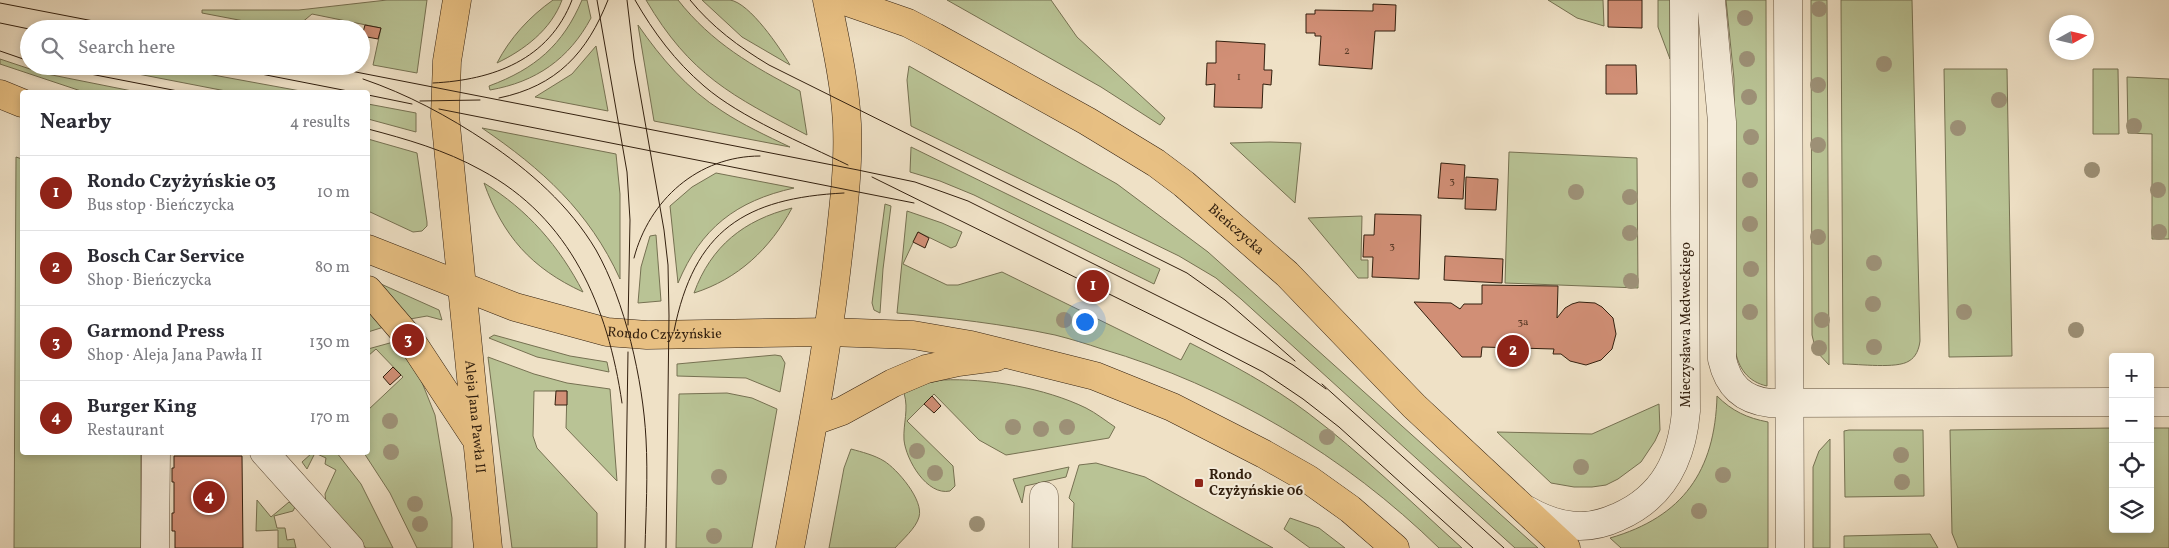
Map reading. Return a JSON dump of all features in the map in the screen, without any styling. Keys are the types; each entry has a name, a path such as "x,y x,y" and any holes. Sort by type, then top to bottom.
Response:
{"main road":[{"path":"457,0 447,61 445,110 461,286"},
{"path":"790,548 829,332 843,217 847,143 844,102 836,44 827,0"},
{"name":"Bieńczycka","path":"842,0 906,11 1156,163 1189,188 1287,274 1414,406 1566,548"},
{"path":"0,94 20,102"},
{"name":"Rondo Czyżyńskie","path":"370,251 531,312 607,332 647,335 829,332"},
{"name":"Aleja Jana Pawła II","path":"461,286 488,548"},
{"path":"370,292 410,339 476,439"},
{"path":"829,332 913,335 1022,356 1095,376 1128,389 1239,441 1315,484 1350,509 1395,548"},
{"path":"814,421 842,411 899,380 926,369 976,359 1022,356"}],"street":[{"name":"Mieczysława Medweckiego","path":"1520,506 1540,518 1572,527 1588,527 1603,524 1628,513 1653,495 1665,480 1674,463 1681,443 1686,410 1684,0"},
{"path":"1711,0 1722,122 1722,359 1727,377 1738,391 1759,402 1790,403 2109,402"},
{"path":"1788,0 1790,548"},
{"path":"2154,402 2169,402"},
{"path":"155,548 156,455"},
{"path":"267,455 350,548"},
{"path":"1044,496 1044,548"}],"green space":[{"path":"387,0 427,0 417,73 373,65 381,28 370,26 370,20 342,20 312,14 305,20 239,20 202,13 202,10 299,10"},
{"path":"553,0 562,0 544,30 527,45 497,63 521,28"},
{"path":"582,0 587,0 591,18 582,33 562,57 536,75 490,90 489,86 520,72 546,54 566,30"},
{"path":"646,0 678,0 719,41 749,63 800,91 807,135 756,108 715,81 679,47 662,26"},
{"path":"702,0 730,0 738,3 764,27 790,65 742,37"},
{"path":"947,0 1051,0 1077,37 1165,118 1160,125 1101,87"},
{"path":"1548,0 1603,0 1604,26 1577,18"},
{"path":"1658,0 1670,0 1670,59 1658,27"},
{"path":"1726,0 1766,0 1767,386 1749,378 1741,368 1735,349 1734,79"},
{"path":"1811,0 1827,0 1829,365 1816,351 1812,335"},
{"path":"1841,0 1912,0 1920,341 1914,357 1909,361 1896,365 1843,364"},
{"path":"638,25 665,61 697,93 738,121 790,147 654,121"},
{"path":"596,46 608,111 535,97 572,74"},
{"path":"0,59 20,66 20,71 0,64"},
{"path":"909,66 1117,184 1208,252 1538,548 1515,548 1216,278 1179,256 911,126 907,80"},
{"path":"1944,69 2007,69 2012,356 1949,357"},
{"path":"2093,69 2118,69 2119,134 2093,134"},
{"path":"33,75 52,75 127,90 78,90"},
{"path":"143,75 213,75 295,90 221,90"},
{"path":"2127,77 2169,79 2169,239 2152,239 2152,134 2128,133"},
{"path":"370,104 416,113 416,132 370,120"},
{"path":"482,128 616,154 620,194 620,279 594,232 562,193 525,159"},
{"path":"370,140 417,153 427,226 422,231 413,232 370,212"},
{"path":"1230,143 1301,143 1295,203"},
{"path":"911,147 1160,269 1154,284 974,195 940,181 910,172"},
{"path":"1509,152 1637,158 1638,288 1505,283"},
{"path":"16,157 20,158 20,455 141,455 141,548 14,548"},
{"path":"716,173 794,188 755,201 738,209 723,220 698,247 678,283 670,206 692,187"},
{"path":"484,183 515,205 541,230 564,259 583,292 548,272 521,248 500,219"},
{"path":"885,204 891,206 883,269 880,313 874,310 872,303"},
{"path":"792,208 774,237 751,261 725,280 694,293 701,276 710,262 731,237 759,220"},
{"path":"907,211 962,232 956,246 951,248 918,232 903,264 947,285 958,285 1002,272 1181,360 1190,343 1265,384 1308,413 1367,462 1462,548 1439,548 1364,483 1324,454 1239,404 1195,383 1149,364 1055,335 976,322 897,313"},
{"path":"1362,216 1361,260 1368,260 1368,278 1358,278 1308,218"},
{"path":"656,235 661,301 638,303 641,267 650,236"},
{"path":"381,284 439,310 442,320 427,316 410,319"},
{"path":"370,309 387,326 370,331"},
{"path":"494,335 570,356 607,362 609,372 537,357 489,338"},
{"path":"397,341 417,370 435,415 452,518 452,548 417,548 390,493 365,455 370,455 370,408 403,377 376,349 370,354 370,348"},
{"path":"781,356 785,363 780,392 746,378 677,376 677,364"},
{"path":"488,357 534,374 567,383 610,389 617,481 566,428 567,391 534,391 533,436 537,448 597,513 597,548 512,548"},
{"path":"942,380 997,383 1053,395 1086,408 1115,427 1109,438 1006,455 979,440 934,394 907,421 953,466 955,486 950,491 942,491 933,488 919,475 909,457 904,440 906,405 904,393 928,383"},
{"path":"727,393 752,398 777,409 752,548 676,548 679,394"},
{"path":"1717,396 1728,406 1740,413 1768,422 1768,548 1621,548 1610,538 1635,529 1657,518 1675,504 1690,487 1702,468 1710,447 1715,423"},
{"path":"1659,404 1660,430 1655,441 1641,462 1618,479 1606,485 1574,487 1551,483 1497,432 1592,434"},
{"path":"2109,428 2109,533 2154,533 2154,428 2169,428 2169,548 1958,548 1952,533 1950,430"},
{"path":"1923,430 1924,496 1845,497 1844,431"},
{"path":"1830,439 1830,548 1813,548 1813,467 1819,451"},
{"path":"851,449 884,461 902,478 914,494 919,517 909,533 895,548 829,548 844,468"},
{"path":"310,455 314,455 307,469 302,462"},
{"path":"319,455 339,455 361,484 393,548 366,548 326,503 325,494 336,470 325,464 326,458"},
{"path":"1096,463 1145,477 1273,548 1072,548 1074,503 1069,498 1079,465"},
{"path":"1069,467 1066,477 1025,486 1022,503 1013,479"},
{"path":"257,500 271,517 289,502 295,507 293,511 274,516 277,528 285,528 287,540 294,539 296,548 278,548 278,530 256,531"},
{"path":"1290,518 1319,528 1345,548 1310,548 1284,529"},
{"path":"1930,534 1938,548 1844,548 1844,536"}],"building":[{"path":"1608,0 1642,0 1642,28 1608,27"},
{"path":"1373,4 1396,5 1395,31 1375,31 1372,69 1319,65 1321,36 1315,36 1315,33 1306,33 1306,14 1315,14 1315,10 1373,11"},
{"path":"370,26 381,28 378,39 370,38"},
{"path":"1216,41 1265,44 1264,70 1272,70 1271,85 1263,84 1262,108 1214,107 1215,84 1206,85 1207,63 1216,63"},
{"path":"1606,65 1636,65 1637,94 1606,94"},
{"path":"1441,163 1465,165 1463,199 1438,198"},
{"path":"1466,177 1498,179 1496,210 1465,209"},
{"path":"1375,214 1421,215 1419,279 1372,277 1373,257 1363,257 1364,235 1374,235"},
{"path":"918,232 929,238 925,248 913,242"},
{"path":"1445,256 1503,259 1502,283 1444,280"},
{"path":"1482,285 1558,286 1557,318 1565,308 1572,304 1579,302 1595,303 1613,318 1616,334 1612,349 1601,360 1586,365 1570,361 1561,354 1553,354 1554,349 1482,347 1481,357 1462,357 1414,302 1451,303 1460,309 1464,304 1482,304"},
{"path":"393,367 401,375 390,385 383,377"},
{"path":"556,391 567,391 567,405 555,405"},
{"path":"932,396 941,406 934,413 924,404"},
{"path":"174,456 242,456 243,548 175,548 175,531 172,531 174,482 172,482 172,468 174,468"}],"tram line":[{"path":"433,83 477,77 516,63 534,52 549,38 562,21 572,0"},
{"path":"597,0 627,172 630,220 628,325"},
{"path":"499,98 519,93 538,85 553,76 567,64 580,51 590,36 608,0"},
{"path":"627,0 634,59 664,230 668,265 666,548"},
{"path":"635,0 674,57 719,98 773,129 848,165"},
{"path":"690,0 726,36 769,65 1187,273 1225,300 1295,361"},
{"path":"0,3 88,20"},
{"path":"0,23 20,27"},
{"path":"0,51 20,58"},
{"path":"95,75 173,90"},
{"path":"266,75 343,90"},
{"path":"370,75 915,182 968,201 1268,351 1293,365 1326,389"},
{"path":"363,79 427,106 472,132 518,164 548,190 574,218 596,250 616,293 637,367 647,453 645,548"},
{"path":"370,95 412,104"},
{"path":"420,101 480,100"},
{"path":"439,109 914,203"},
{"path":"370,130 425,146 467,163 512,190 539,213 561,240 580,268 595,300 607,333 616,367 622,403"},
{"path":"634,258 641,237 651,218 664,200 679,185 697,173 716,164 737,158 760,156"},
{"path":"872,177 1263,372 1303,399 1339,427 1473,548"},
{"path":"674,331 683,296 695,268 710,244 729,226 752,212 778,202 809,196 844,193"},
{"path":"625,548 628,352"},
{"path":"1322,384 1504,548"}],"place":[{"name":"Rondo Czyżyńskie 03","path":"1093,286"},
{"name":"Garmond Press","path":"408,340"},
{"name":"Bosch Car Service","path":"1513,351"},
{"name":"Rondo Czyżyńskie 06","path":"1199,483"},
{"name":"Burger King","path":"209,497"}]}
